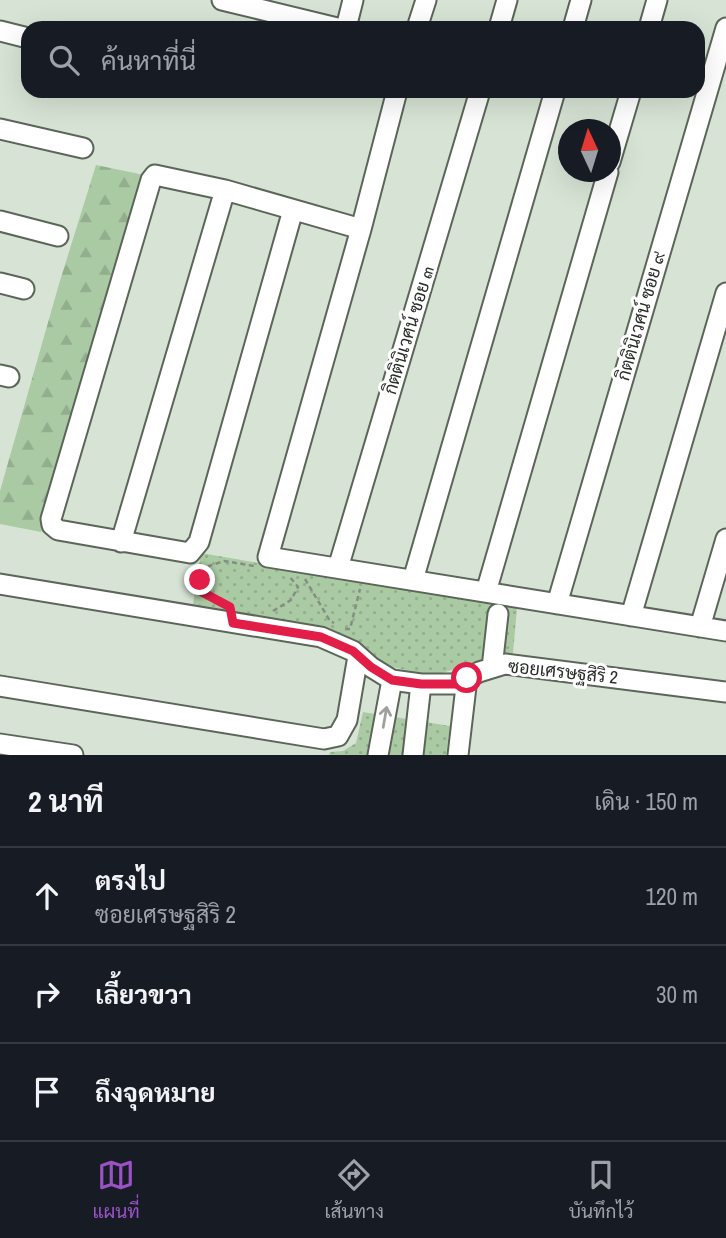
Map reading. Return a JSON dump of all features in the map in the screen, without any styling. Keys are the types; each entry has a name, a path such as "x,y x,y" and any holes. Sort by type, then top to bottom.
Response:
{"street":[{"path":"222,0 308,21"},
{"path":"348,21 353,0"},
{"path":"419,21 426,0"},
{"path":"501,21 507,0"},
{"path":"575,21 581,0"},
{"path":"651,21 657,0"},
{"name":"กิตตินิเวศน์ ซอย ๙","path":"557,604 726,28"},
{"path":"0,31 21,36"},
{"path":"395,98 268,557 726,632"},
{"name":"กิตตินิเวศน์ ซอย ๓","path":"338,568 478,98"},
{"path":"413,580 553,98"},
{"path":"621,126 629,98"},
{"path":"0,129 83,148"},
{"path":"293,210 199,542 190,553 58,530 52,525 51,519 151,180 155,175 225,190 361,229"},
{"path":"486,592 605,182"},
{"path":"121,541 225,190"},
{"path":"0,222 58,236"},
{"path":"0,283 24,289"},
{"path":"631,616 726,293"},
{"path":"700,627 726,539"},
{"name":"ซอยเศรษฐสิริ 2","path":"0,584 321,637 358,656 392,680 421,684 457,684 505,664 726,692"},
{"path":"492,668 498,614"},
{"path":"0,686 324,738 338,736 347,720 358,656"},
{"path":"458,755 467,678"},
{"path":"378,755 392,680"},
{"path":"413,755 421,684"},
{"path":"0,744 73,755"}],"path":[{"path":"262,568 225,561 209,566 200,580 202,592 230,607 241,624 291,600 298,587 292,578"},
{"path":"283,574 305,579 330,621 336,625"},
{"path":"343,629 350,629 360,589"}],"green space":[{"path":"96,165 149,176 41,532 0,524 0,491"},
{"path":"201,553 517,608 513,653 477,661 434,676 392,667 329,628 193,604"},
{"path":"363,712 450,726 446,755 329,755 330,752 343,751 356,743"}],"route":[{"path":"200,580 202,592 230,607 233,623 321,637 353,651 392,680 421,684 457,684 467,678"}]}
